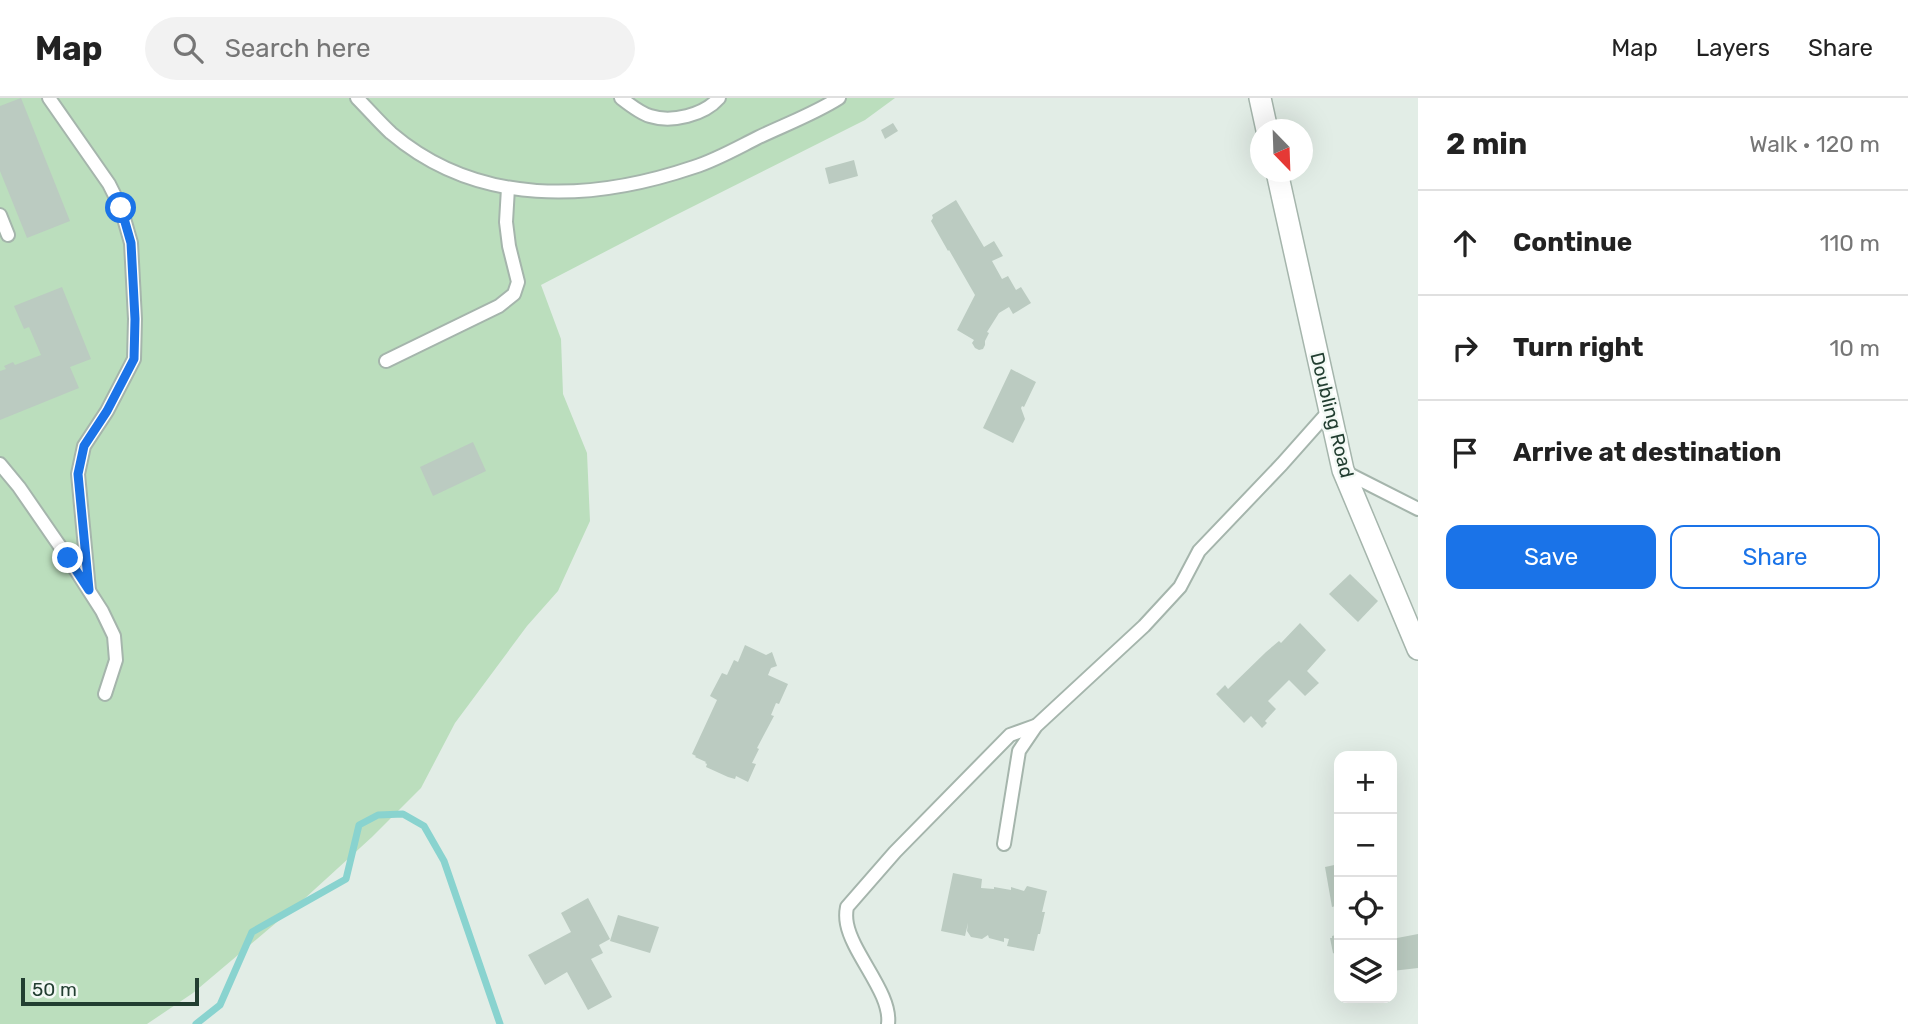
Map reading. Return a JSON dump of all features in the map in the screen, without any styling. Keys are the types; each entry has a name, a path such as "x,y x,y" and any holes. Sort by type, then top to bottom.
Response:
{"street":[{"path":"1260,98 1265,119"},
{"name":"Doubling Road","path":"1278,182 1343,470 1418,649"}],"lane":[{"path":"49,98 109,184 121,208 131,243 134,359 107,411 84,446 78,474 89,590"},
{"path":"357,98 391,133 430,160 477,180 508,188 569,192 612,189 696,167 839,98"},
{"path":"621,98 651,116 674,118 694,114 719,98"},
{"path":"386,361 499,306 514,294 518,282 506,222 508,188"},
{"path":"0,215 8,235"},
{"path":"1004,844 1019,751 1036,726 1153,616 1180,587 1199,551 1330,410"},
{"path":"0,464 19,486 89,590 114,636 116,660 105,694"},
{"path":"1343,470 1418,509"},
{"path":"888,1024 886,1002 856,948 846,923 846,907 895,852 1010,735 1036,726"}],"green space":[{"path":"0,98 895,98 865,120 541,285 561,339 563,394 587,453 590,521 558,591 527,626 455,723 421,788 303,900 193,993 147,1024 0,1024"}],"building":[{"path":"21,98 70,221 27,238 0,171 0,106"},
{"path":"893,123 898,131 885,139 881,130"},
{"path":"854,160 858,176 829,184 825,168"},
{"path":"956,200 984,247 994,241 1003,256 992,261 1002,279 1008,276 1016,290 1021,287 1031,303 1013,314 1009,307 999,313 987,332 989,333 983,349 979,350 972,343 974,340 957,330 975,295 931,221 932,215"},
{"path":"62,287 91,359 70,367 79,388 0,420 0,371 13,362 15,365 41,355 29,327 24,329 14,306"},
{"path":"1011,369 1036,382 1021,408 1025,419 1013,443 983,428"},
{"path":"473,442 486,471 433,496 420,467"},
{"path":"1350,574 1378,601 1358,622 1329,594"},
{"path":"1300,623 1326,650 1307,671 1319,683 1305,696 1289,680 1268,701 1276,709 1262,728 1251,716 1244,723 1216,694 1225,685 1228,689"},
{"path":"745,645 766,655 772,652 777,666 771,668 768,675 788,684 779,704 776,703 771,715 774,716 757,748 759,749 752,763 756,764 748,782 706,767 706,762 692,754 717,700 710,696 722,673 727,675 734,660 738,662"},
{"path":"1334,865 1332,907 1325,867"},
{"path":"953,873 982,879 981,888 1011,890 1011,887 1024,891 1027,886 1047,891 1042,912 1045,912 1034,951 1007,946 1009,939 1004,938 1004,942 989,938 988,935 982,939 971,937 967,931 968,923 965,936 941,931"},
{"path":"588,898 610,939 599,945 603,953 591,959 612,997 588,1010 567,972 545,985 528,955 571,932 561,913"},
{"path":"618,915 659,927 650,953 610,941"},
{"path":"1418,934 1418,968 1397,970 1397,938"},
{"path":"1334,935 1334,954 1330,938"}],"waterway":[{"path":"196,1024 220,1005 252,932 346,879 359,825 378,815 403,814 424,826 444,861 500,1024"}],"route":[{"path":"68,558 89,590 78,474 84,446 107,411 134,359 131,243 121,208"}]}
